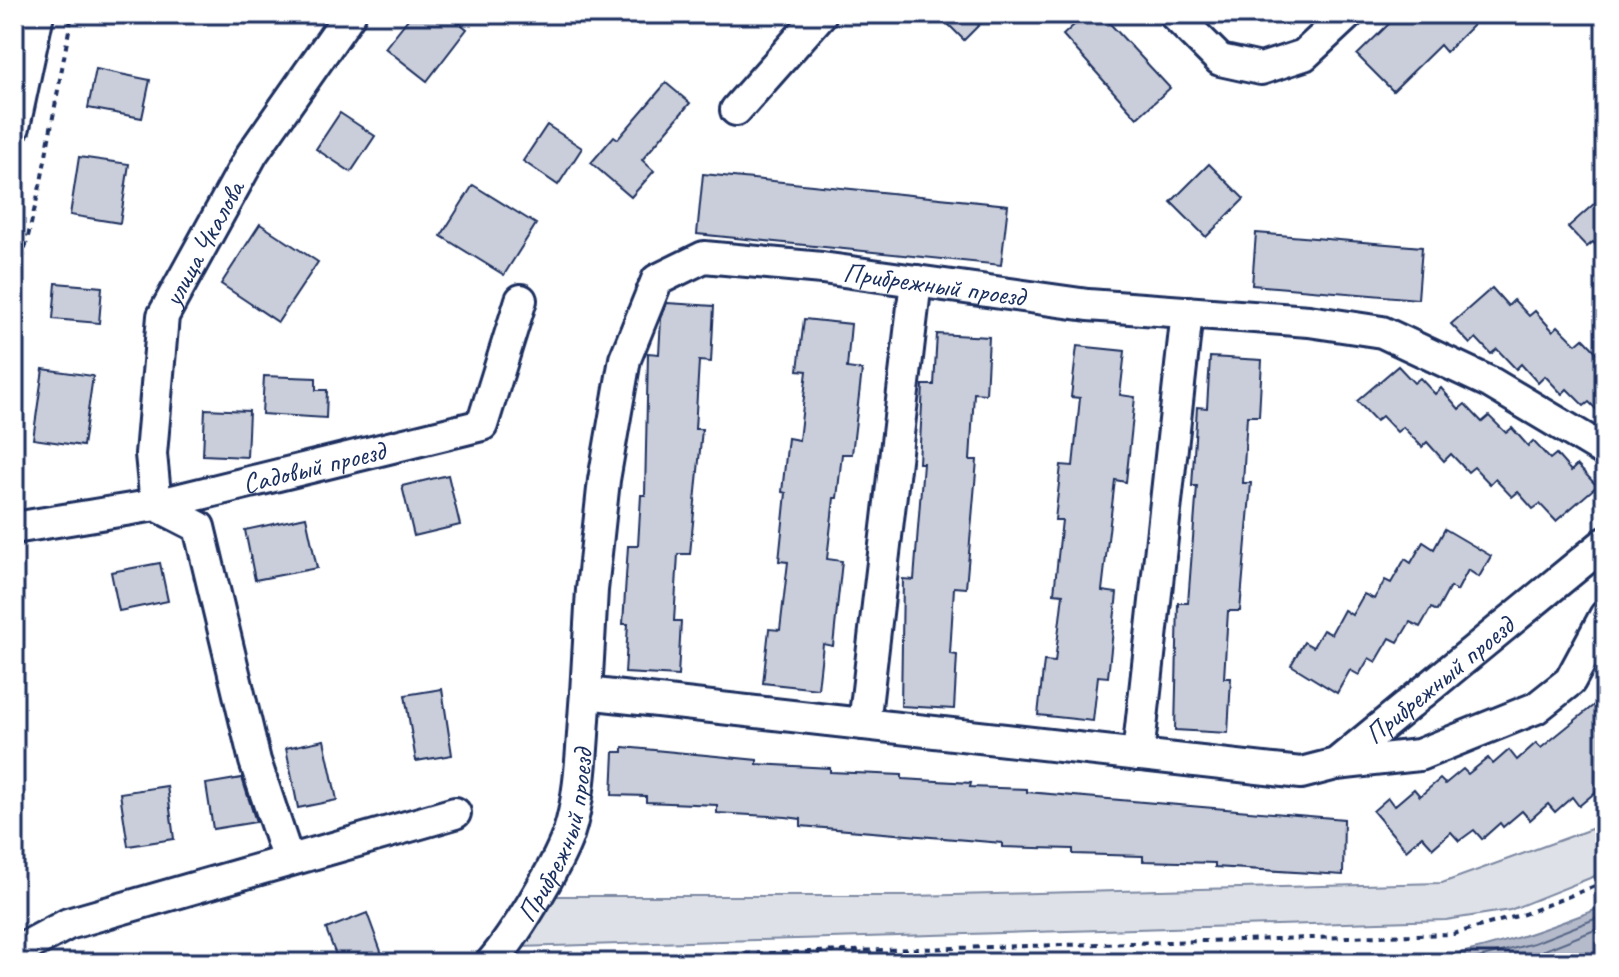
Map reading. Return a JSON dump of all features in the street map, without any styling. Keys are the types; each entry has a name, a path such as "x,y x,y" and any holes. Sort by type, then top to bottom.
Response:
{"street":[{"path":"14,127 38,14"},
{"name":"улица Чкалова","path":"156,505 151,454 163,316 252,154 350,14"},
{"path":"736,110 821,14"},
{"path":"1174,14 1220,60 1261,69 1304,55 1348,14"},
{"name":"Прибрежный проезд","path":"492,962 568,834 580,763 601,511 625,359 657,280 704,257 916,281 1088,305 1309,321 1382,332 1491,383 1605,451"},
{"path":"864,724 916,281"},
{"name":"Садовый проезд","path":"14,528 156,505 482,425 521,300"},
{"path":"1138,755 1187,312"},
{"path":"156,505 199,527 255,761 288,860"},
{"name":"Прибрежный проезд","path":"586,693 1301,773 1336,764 1605,543"},
{"path":"1336,764 1419,755 1536,708 1570,681 1605,616"},
{"path":"14,953 68,924 455,813"}],"path":[{"path":"14,295 41,182 72,14"},
{"path":"492,962 1453,934 1524,914 1605,882"}],"shaded area":[{"path":"1605,824 1605,872 1510,910 1446,920 519,947 555,896 911,896 1442,883"}],"water":[{"path":"1605,906 1605,963 1405,963 1507,941"}],"building":[{"path":"412,14 448,14 467,29 427,81 385,48"},
{"path":"938,14 990,14 964,40"},
{"path":"1086,14 1101,14 1170,88 1137,118 1063,35"},
{"path":"1399,14 1464,14 1474,24 1446,52 1440,45 1393,91 1357,55"},
{"path":"96,69 150,80 142,118 88,108"},
{"path":"666,83 690,103 642,160 654,171 631,197 591,163 614,136 618,139"},
{"path":"340,113 375,136 351,172 316,149"},
{"path":"547,125 582,148 558,185 523,161"},
{"path":"79,157 129,164 120,223 70,215"},
{"path":"1209,164 1244,199 1206,237 1171,202"},
{"path":"703,174 1008,205 1001,265 697,234"},
{"path":"473,185 536,224 504,275 441,236"},
{"path":"1605,194 1605,255 1593,242 1587,247 1568,227"},
{"path":"260,224 318,262 278,322 221,284"},
{"path":"1256,233 1422,247 1418,299 1252,285"},
{"path":"56,283 102,287 99,323 53,319"},
{"path":"1492,288 1508,306 1514,300 1529,316 1535,311 1553,331 1558,326 1576,344 1583,338 1605,361 1605,418 1589,402 1584,406 1567,389 1562,394 1545,376 1538,383 1521,364 1516,369 1497,349 1491,354 1476,338 1470,344 1451,324"},
{"path":"667,303 714,306 711,362 699,361 695,429 702,429 690,554 678,554 674,621 681,621 678,676 625,673 628,624 623,624 628,546 638,546 641,495 645,495 648,353 659,354 661,319"},
{"path":"804,319 851,324 847,368 862,370 852,454 842,454 837,498 834,498 827,559 842,561 833,646 823,644 818,689 763,683 769,629 780,630 788,562 779,561 786,493 782,492 788,438 799,440 807,371 798,370"},
{"path":"937,334 989,337 986,394 974,393 970,460 977,460 966,588 954,587 950,654 957,655 954,709 901,706 903,579 914,580 923,463 919,463 923,385 934,385"},
{"path":"1077,346 1125,351 1120,395 1135,397 1126,482 1115,480 1102,591 1117,593 1108,677 1098,676 1093,721 1038,715 1044,661 1055,662 1063,594 1054,593 1062,520 1055,520 1061,465 1073,466 1080,398 1071,397"},
{"path":"1210,357 1262,360 1259,416 1247,416 1243,483 1251,483 1240,611 1228,611 1224,678 1231,678 1228,733 1175,730 1178,603 1188,603 1197,486 1192,486 1197,407 1207,408"},
{"path":"1398,366 1414,383 1420,378 1435,394 1441,388 1459,409 1465,404 1482,422 1489,416 1506,433 1512,428 1528,446 1533,441 1550,459 1556,454 1571,471 1577,465 1597,486 1556,521 1540,504 1533,509 1518,492 1512,497 1495,479 1490,484 1474,467 1468,472 1451,454 1444,461 1427,442 1422,447 1403,427 1397,432 1382,416 1376,421 1357,401"},
{"path":"43,369 93,376 83,446 33,439"},
{"path":"264,376 316,378 316,390 327,390 326,418 262,414"},
{"path":"205,409 249,411 247,457 203,455"},
{"path":"448,475 460,525 414,536 402,486"},
{"path":"306,517 317,568 255,580 245,530"},
{"path":"1445,529 1491,556 1479,577 1468,570 1457,591 1450,587 1437,611 1431,608 1420,627 1410,622 1398,642 1390,638 1376,662 1369,658 1359,675 1350,670 1337,693 1291,665 1304,642 1313,647 1323,630 1331,634 1344,610 1352,615 1364,594 1374,599 1385,580 1391,583 1405,559 1411,563 1423,542 1434,549"},
{"path":"160,563 168,601 119,611 111,572"},
{"path":"442,689 452,755 416,761 405,695"},
{"path":"1605,696 1605,784 1579,806 1572,797 1555,812 1548,804 1530,820 1522,811 1503,827 1500,823 1482,839 1474,830 1459,841 1451,832 1433,848 1422,836 1406,850 1373,811 1388,798 1394,806 1414,789 1420,796 1440,779 1445,784 1463,769 1468,774 1488,758 1493,764 1509,750 1517,760 1536,743 1541,748"},
{"path":"324,740 337,800 298,808 286,748"},
{"path":"623,747 757,760 757,764 830,768 830,772 902,775 902,779 971,783 970,787 1027,789 1027,792 1344,819 1343,875 1215,867 1215,863 1143,861 1143,856 1073,854 1073,849 1002,847 1002,843 801,826 801,819 717,813 717,805 646,802 646,796 612,795 614,752 623,752"},
{"path":"242,778 256,822 213,829 206,784"},
{"path":"167,786 174,839 128,846 120,793"},
{"path":"367,913 383,957 366,963 339,963 326,929"}]}
